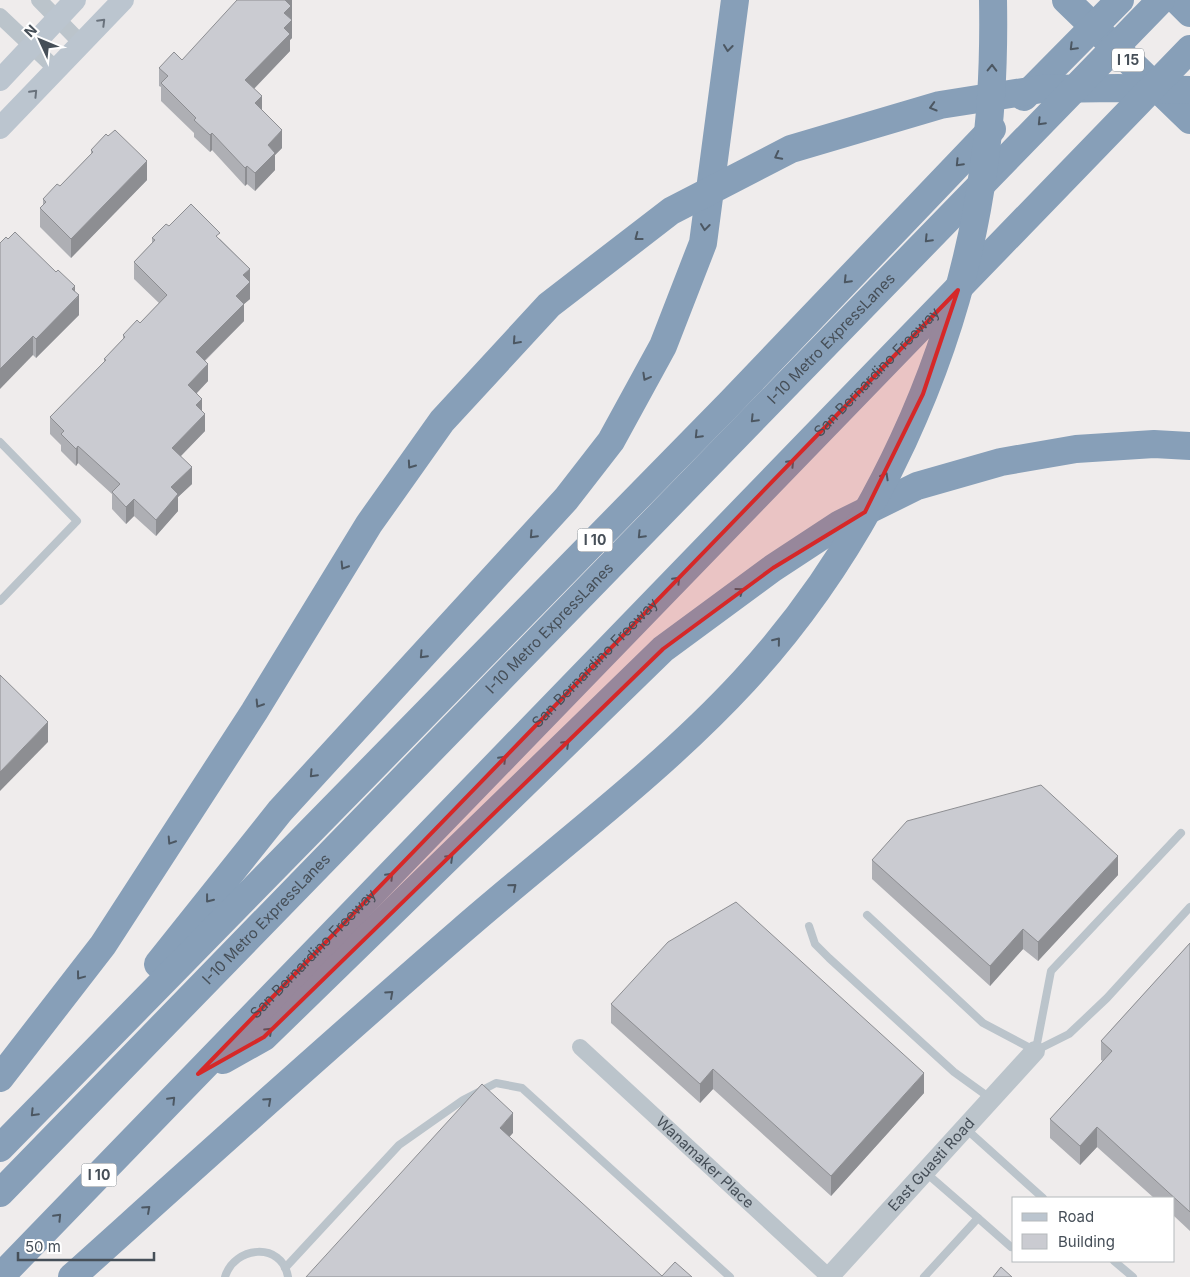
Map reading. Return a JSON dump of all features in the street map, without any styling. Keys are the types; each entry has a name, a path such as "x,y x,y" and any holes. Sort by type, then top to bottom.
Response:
{"highway":[{"path":"68,1078 280,811 566,499 611,441 664,346 703,243 734,0"},
{"path":"72,1277 460,931 662,760 746,679 804,607 853,534 891,465 926,385 949,322 969,246 984,165 992,76 993,0"},
{"name":"I 15","path":"1066,0 1190,120"},
{"name":"I 10","path":"0,1148 730,403 975,146 1120,0"},
{"name":"I-10 Metro ExpressLanes","path":"0,1193 1161,0"},
{"path":"1177,0 1190,12"},
{"name":"San Bernardino Freeway","path":"0,1276 198,1074 1190,49"},
{"path":"0,1078 103,945 254,712 369,524 442,421 549,305 671,211 791,150 940,105 1042,89 1118,88 1190,90"},
{"path":"198,1074 264,1037 663,649 773,568 840,524 917,486 1001,462 1076,449 1154,444 1190,446"}],"main road":[{"path":"0,80 75,0"},
{"path":"0,128 123,0"}],"street":[{"path":"39,0 81,44"},
{"path":"0,16 56,69"},
{"name":"Wanamaker Place","path":"580,1047 829,1277"},
{"name":"East Guasti Road","path":"829,1277 1035,1051"}],"lane":[{"path":"0,442 77,521 0,601"},
{"path":"1035,1051 1051,971 1181,833"},
{"path":"1035,1051 1069,1034 1107,998 1190,906"},
{"path":"867,915 982,1023 1035,1051"},
{"path":"809,926 815,944 829,958 954,1072 992,1099"},
{"path":"285,1268 399,1146 463,1100 496,1083 522,1088 730,1277"},
{"path":"965,1128 1042,1197"},
{"path":"925,1172 1011,1247"},
{"path":"924,1277 978,1218"},
{"path":"225,1277 233,1261 252,1251 264,1252 274,1256 285,1268 288,1277"},
{"path":"1115,1262 1133,1277"}],"highlighted area":[{"path":"958,290 923,394 865,512 773,568 663,649 264,1037 198,1074"}],"building":[{"path":"237,0 285,0 291,6 284,13 292,20 284,28 290,34 245,80 262,96 255,103 282,130 268,145 275,153 255,173 247,166 245,168 212,133 210,135 194,120 196,118 161,83 168,76 159,68 174,52 182,60"},
{"path":"115,130 147,161 71,239 40,208 46,202 43,199 57,184 60,186 93,152 91,150 106,134 108,136"},
{"path":"191,204 220,233 216,236 250,269 243,275 250,282 236,296 244,304 196,352 208,364 188,385 202,399 196,405 205,414 172,448 192,467 171,487 178,494 156,520 134,499 126,507 112,492 120,484 78,446 76,449 61,434 64,431 50,417 106,360 104,359 125,337 123,335 137,320 140,323 167,295 134,262 155,240 152,238 166,224 169,226"},
{"path":"15,232 56,272 58,270 75,286 72,289 79,295 36,339 33,336 0,369 0,243 6,237 8,239"},
{"path":"0,675 48,722 0,772"},
{"path":"1041,785 1118,856 1038,942 1023,929 990,966 872,860 907,821"},
{"path":"736,902 924,1073 831,1176 713,1069 700,1084 611,1004 668,942"},
{"path":"1190,943 1190,1212 1097,1127 1080,1146 1050,1119 1112,1051 1101,1041"},
{"path":"482,1084 513,1113 500,1128 662,1276 675,1262 692,1277 306,1277"},
{"path":"1001,1267 1012,1277 993,1277"}]}
